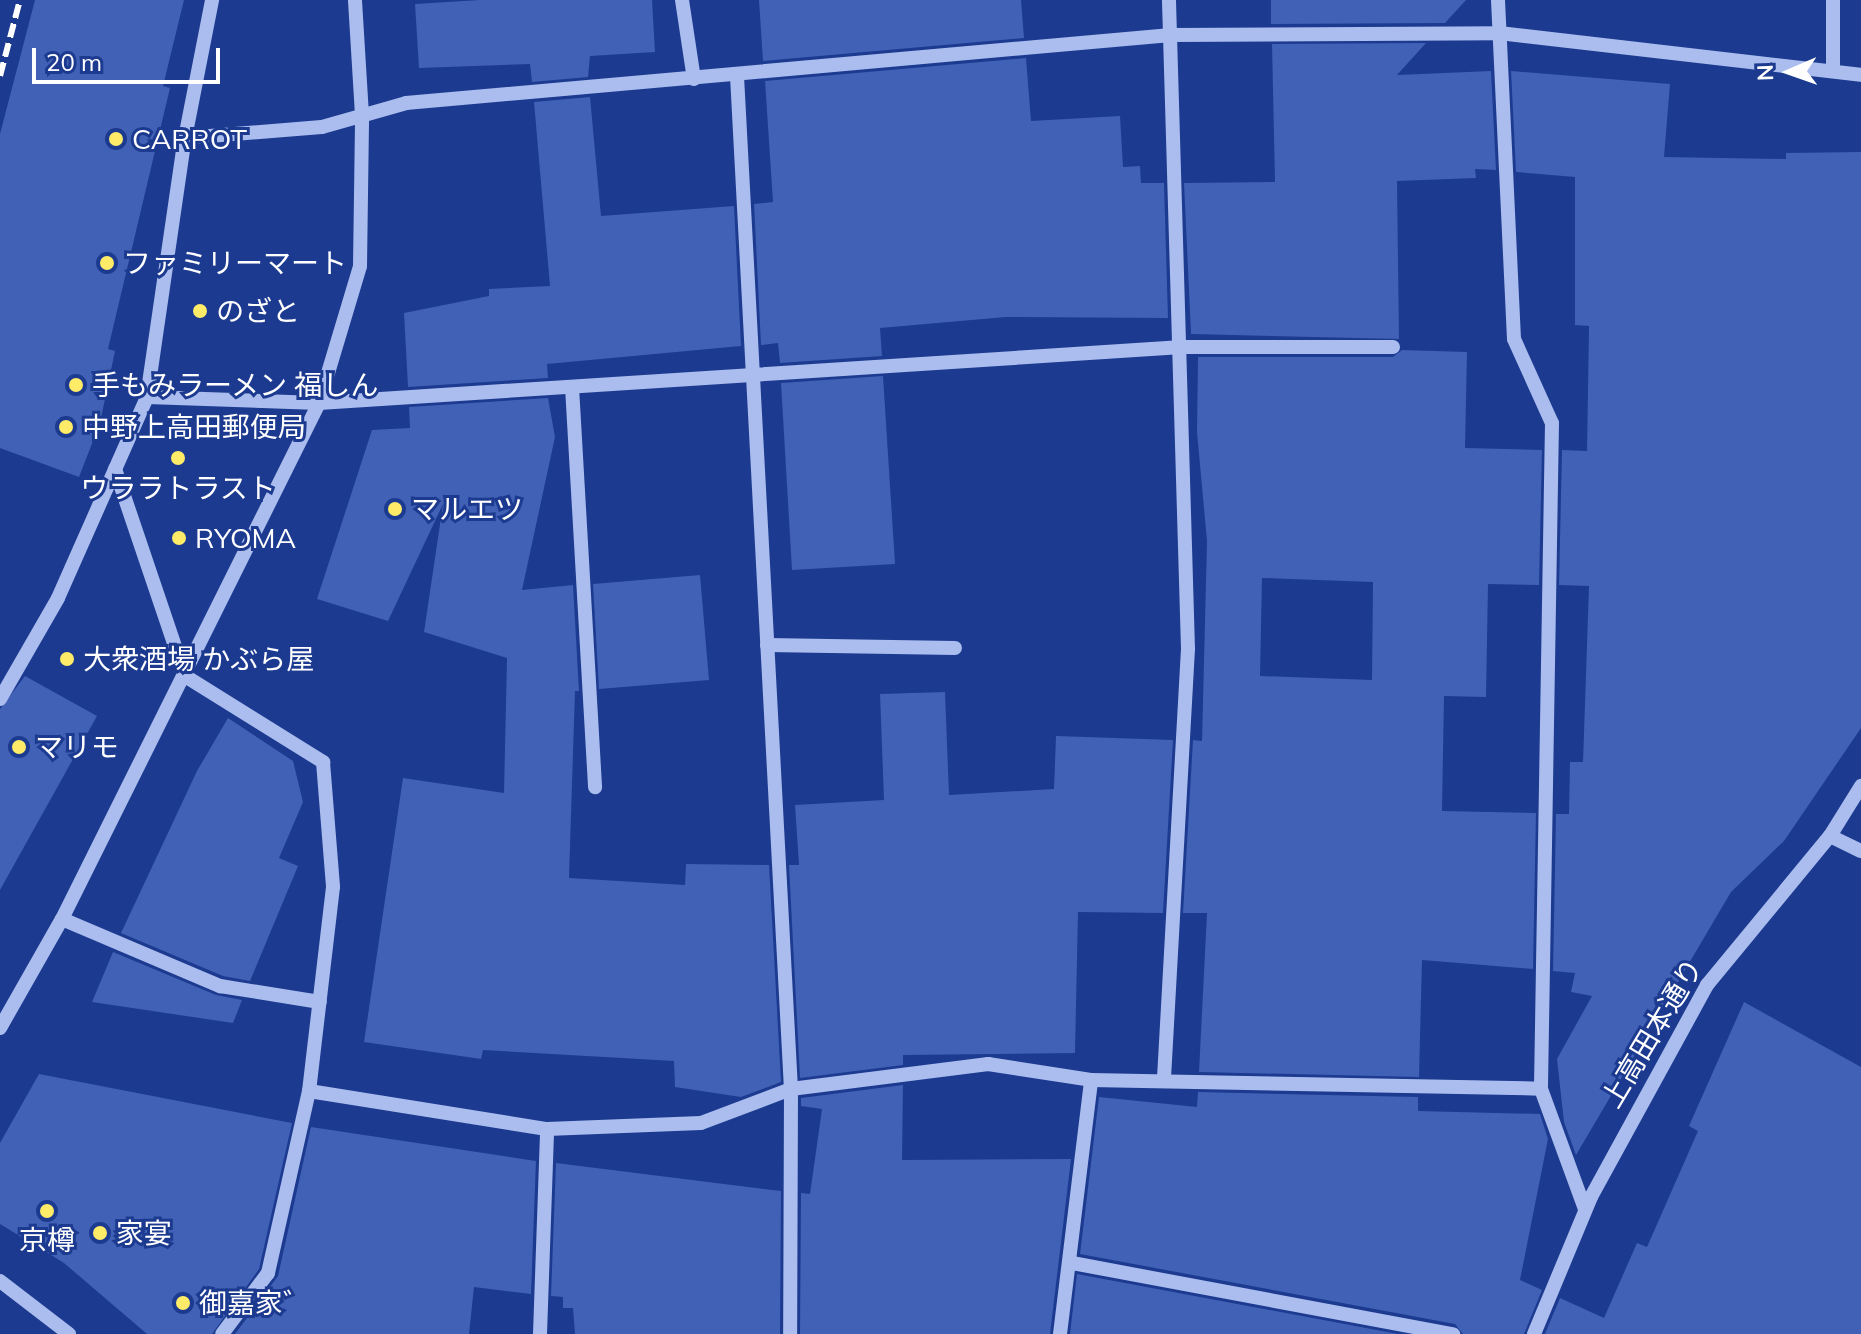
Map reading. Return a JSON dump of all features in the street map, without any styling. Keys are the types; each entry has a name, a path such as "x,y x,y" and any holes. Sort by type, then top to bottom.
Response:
{"street":[{"path":"0,699 58,598 147,397 185,138 212,0"},
{"path":"0,1028 62,919 319,403 360,266 362,115 355,0"},
{"path":"682,0 694,79"},
{"path":"1164,1078 1188,649 1182,347 1169,0"},
{"path":"1498,0 1514,339 1552,423 1541,1089 1585,1209"},
{"path":"1833,0 1833,69"},
{"path":"185,138 322,127 406,103 737,76 1171,35 1499,33 1833,69 1861,75"},
{"path":"737,76 791,1089 790,1334"},
{"path":"147,397 319,403 1182,347 1393,347"},
{"path":"572,387 595,787"},
{"path":"115,469 185,676 323,762 333,887 309,1091 268,1273 222,1334"},
{"path":"767,645 955,648"},
{"name":"上高田本通り","path":"1534,1334 1585,1209 1636,1107 1707,985 1830,836 1861,786"},
{"path":"1830,836 1861,851"},
{"path":"62,919 220,986 320,1002"},
{"path":"309,1091 547,1129 701,1123 791,1089 988,1064 1091,1080 1164,1078 1541,1089"},
{"path":"1060,1334 1072,1263 1091,1080"},
{"path":"540,1334 547,1129"},
{"path":"1072,1263 1453,1334"},
{"path":"0,1281 69,1334"}],"building":[{"path":"35,0 184,0 163,86 170,88 108,349 115,351 100,423 79,477 0,448 0,134"},
{"path":"480,0 652,0 655,52 590,56 588,77 532,82 530,64 419,68 415,4"},
{"path":"759,0 1021,0 1024,38 763,61"},
{"path":"1271,0 1466,0 1445,23 1271,24"},
{"path":"1426,43 1397,75 1491,71 1496,170 1475,169 1476,178 1397,181 1399,339 1191,334 1184,183 1275,182 1272,44"},
{"path":"1026,58 1031,121 1120,116 1123,167 1140,166 1141,183 1164,183 1168,318 1006,317 880,328 882,356 780,363 778,343 761,345 754,204 773,202 765,81"},
{"path":"1511,71 1670,84 1664,157 1786,159 1786,153 1861,152 1861,728 1784,841 1731,892 1576,1155 1564,1122 1557,1059 1592,996 1571,992 1575,973 1553,971 1556,814 1569,814 1570,762 1583,762 1589,586 1559,585 1562,450 1587,451 1589,326 1575,325 1575,177 1516,172"},
{"path":"590,97 601,216 734,206 741,346 547,364 548,378 408,387 404,313 489,296 489,289 550,286 534,102"},
{"path":"1402,350 1467,352 1465,448 1542,450 1539,585 1488,584 1486,697 1444,696 1442,811 1536,813 1533,969 1422,960 1419,1077 1199,1072 1207,913 1183,913 1193,740 1202,741 1207,541 1197,432 1198,357 1393,357","holes":["1262,578 1373,582 1372,680 1260,676"]},
{"path":"883,376 895,564 792,570 781,383"},
{"path":"548,398 555,437 522,590 573,585 579,691 575,691 569,878 685,885 686,864 769,865 781,1082 741,1097 675,1087 674,1061 483,1050 481,1059 364,1042 403,778 504,793 507,658 424,632 443,504 388,621 317,599 372,430 410,428 409,407"},
{"path":"700,575 709,680 599,689 593,584"},
{"path":"25,676 97,716 0,890 0,709"},
{"path":"945,692 949,795 1054,789 1056,736 1173,740 1163,913 1078,912 1075,1053 903,1055 903,1065 800,1078 789,865 799,865 795,805 884,800 880,694"},
{"path":"228,718 293,761 303,802 279,858 298,866 250,981 223,976 121,933 197,771"},
{"path":"113,952 216,995 242,1000 233,1023 92,1002"},
{"path":"1744,1002 1861,1067 1861,1334 1545,1334 1560,1298 1604,1318 1637,1243 1647,1247 1698,1131 1689,1126"},
{"path":"39,1074 292,1123 259,1269 212,1334 147,1334 64,1263 0,1224 0,1143"},
{"path":"903,1085 902,1160 1071,1159 1050,1334 800,1334 801,1193 810,1194 822,1109 801,1106 801,1098"},
{"path":"1198,1092 1418,1097 1418,1111 1540,1114 1548,1139 1520,1280 1542,1290 1524,1334 1463,1334 1455,1324 1080,1254 1099,1097 1197,1107"},
{"path":"311,1127 536,1161 531,1294 474,1287 469,1334 235,1334 278,1276"},
{"path":"556,1163 781,1191 780,1334 575,1334 573,1308 563,1308 563,1297 551,1296"},
{"path":"1077,1274 1398,1334 1070,1334"}],"railway":[{"path":"0,76 20,0"}],"place":[{"name":"CARROT","path":"116,139"},
{"name":"ファミリーマート","path":"107,263"},
{"name":"のざと","path":"200,311"},
{"name":"手もみラーメン 福しん","path":"76,385"},
{"name":"中野上高田郵便局","path":"66,427"},
{"name":"ウララトラスト","path":"178,458"},
{"name":"マルエツ","path":"395,509"},
{"name":"RYOMA","path":"179,538"},
{"name":"大衆酒場 かぶら屋","path":"67,659"},
{"name":"マリモ","path":"19,747"},
{"name":"京樽","path":"47,1211"},
{"name":"家宴","path":"100,1233"},
{"name":"御嘉家゛","path":"183,1303"}]}
